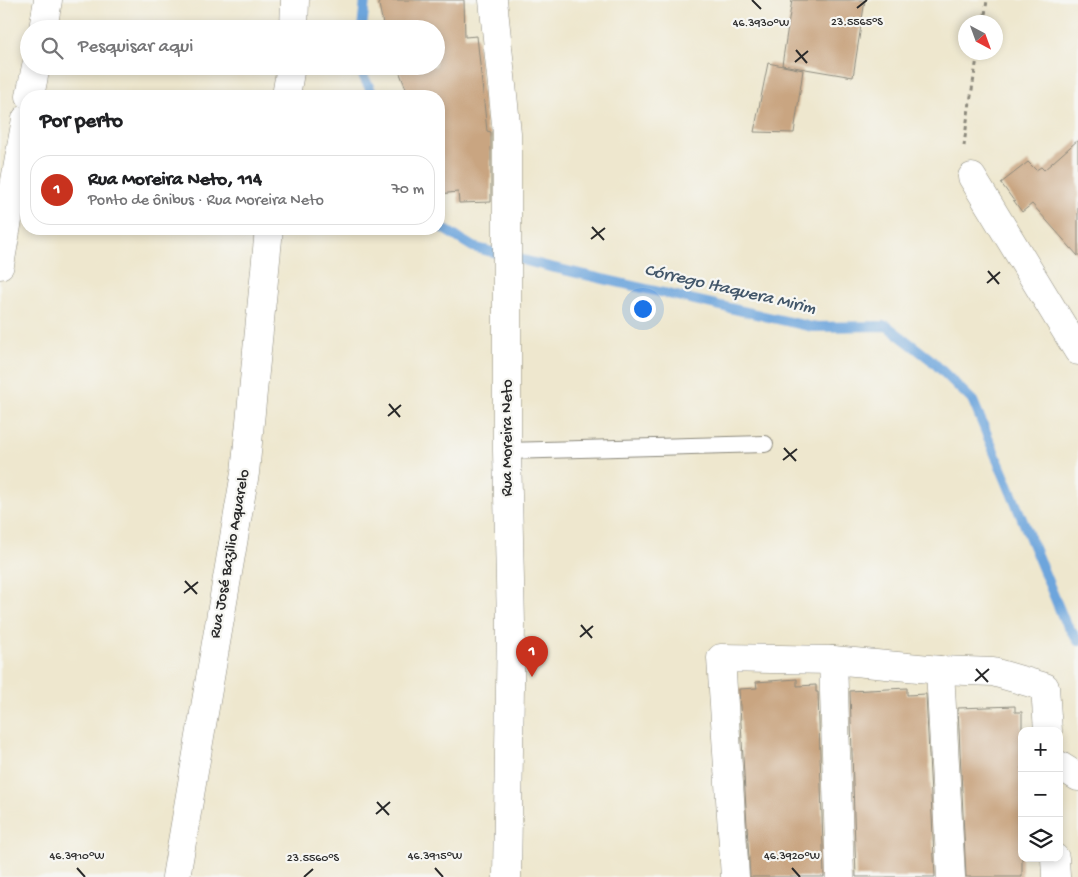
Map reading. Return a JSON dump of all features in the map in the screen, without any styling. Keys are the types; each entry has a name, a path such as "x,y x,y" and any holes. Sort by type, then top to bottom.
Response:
{"street":[{"path":"45,20 48,0"},
{"path":"294,20 295,0"},
{"name":"Rua Moreira Neto","path":"493,0 507,133 507,450 511,624 507,877"},
{"path":"31,90 34,75"},
{"path":"287,90 290,75"},
{"path":"0,265 20,153"},
{"path":"972,177 1078,351"},
{"name":"Rua José Bazilio Aquarelo","path":"176,877 245,473 267,235"},
{"path":"735,877 721,658 833,660 940,670 993,672 1046,687 1048,727"},
{"path":"833,660 840,877"},
{"path":"940,670 951,877"},
{"path":"1063,768 1078,777"},
{"path":"1055,862 1056,877"}],"lane":[{"path":"507,450 764,444"}],"path":[{"path":"985,15 988,0"},
{"path":"972,177 964,150 977,60"}],"building":[{"path":"378,0 464,0 465,37 477,36 487,131 491,132 491,202 459,203 458,192 445,193 445,90 407,90 401,75 445,75 445,20 382,20"},
{"path":"792,0 865,0 853,77 782,65"},
{"path":"768,63 803,70 794,133 754,132"},
{"path":"1078,140 1078,256 1032,204 1022,212 1001,183 1028,162 1036,170 1041,167 1044,170"},
{"path":"797,679 797,686 816,685 816,692 818,692 824,877 750,877 739,689 757,688 756,682"},
{"path":"907,688 907,695 926,694 935,877 856,877 850,691"},
{"path":"1015,706 1015,712 1022,712 1022,727 1018,727 1018,862 1022,862 1022,877 966,877 958,708"}],"waterway":[{"name":"Córrego Itaquera Mirim","path":"363,20 365,0"},
{"name":"Córrego Itaquera Mirim","path":"363,75 371,90"},
{"name":"Córrego Itaquera Mirim","path":"445,230 473,247 546,266 812,327 887,326 930,359 973,401 1064,620 1078,641"}],"place":[{"name":"Rua Moreira Neto, 114","path":"532,677"}]}
